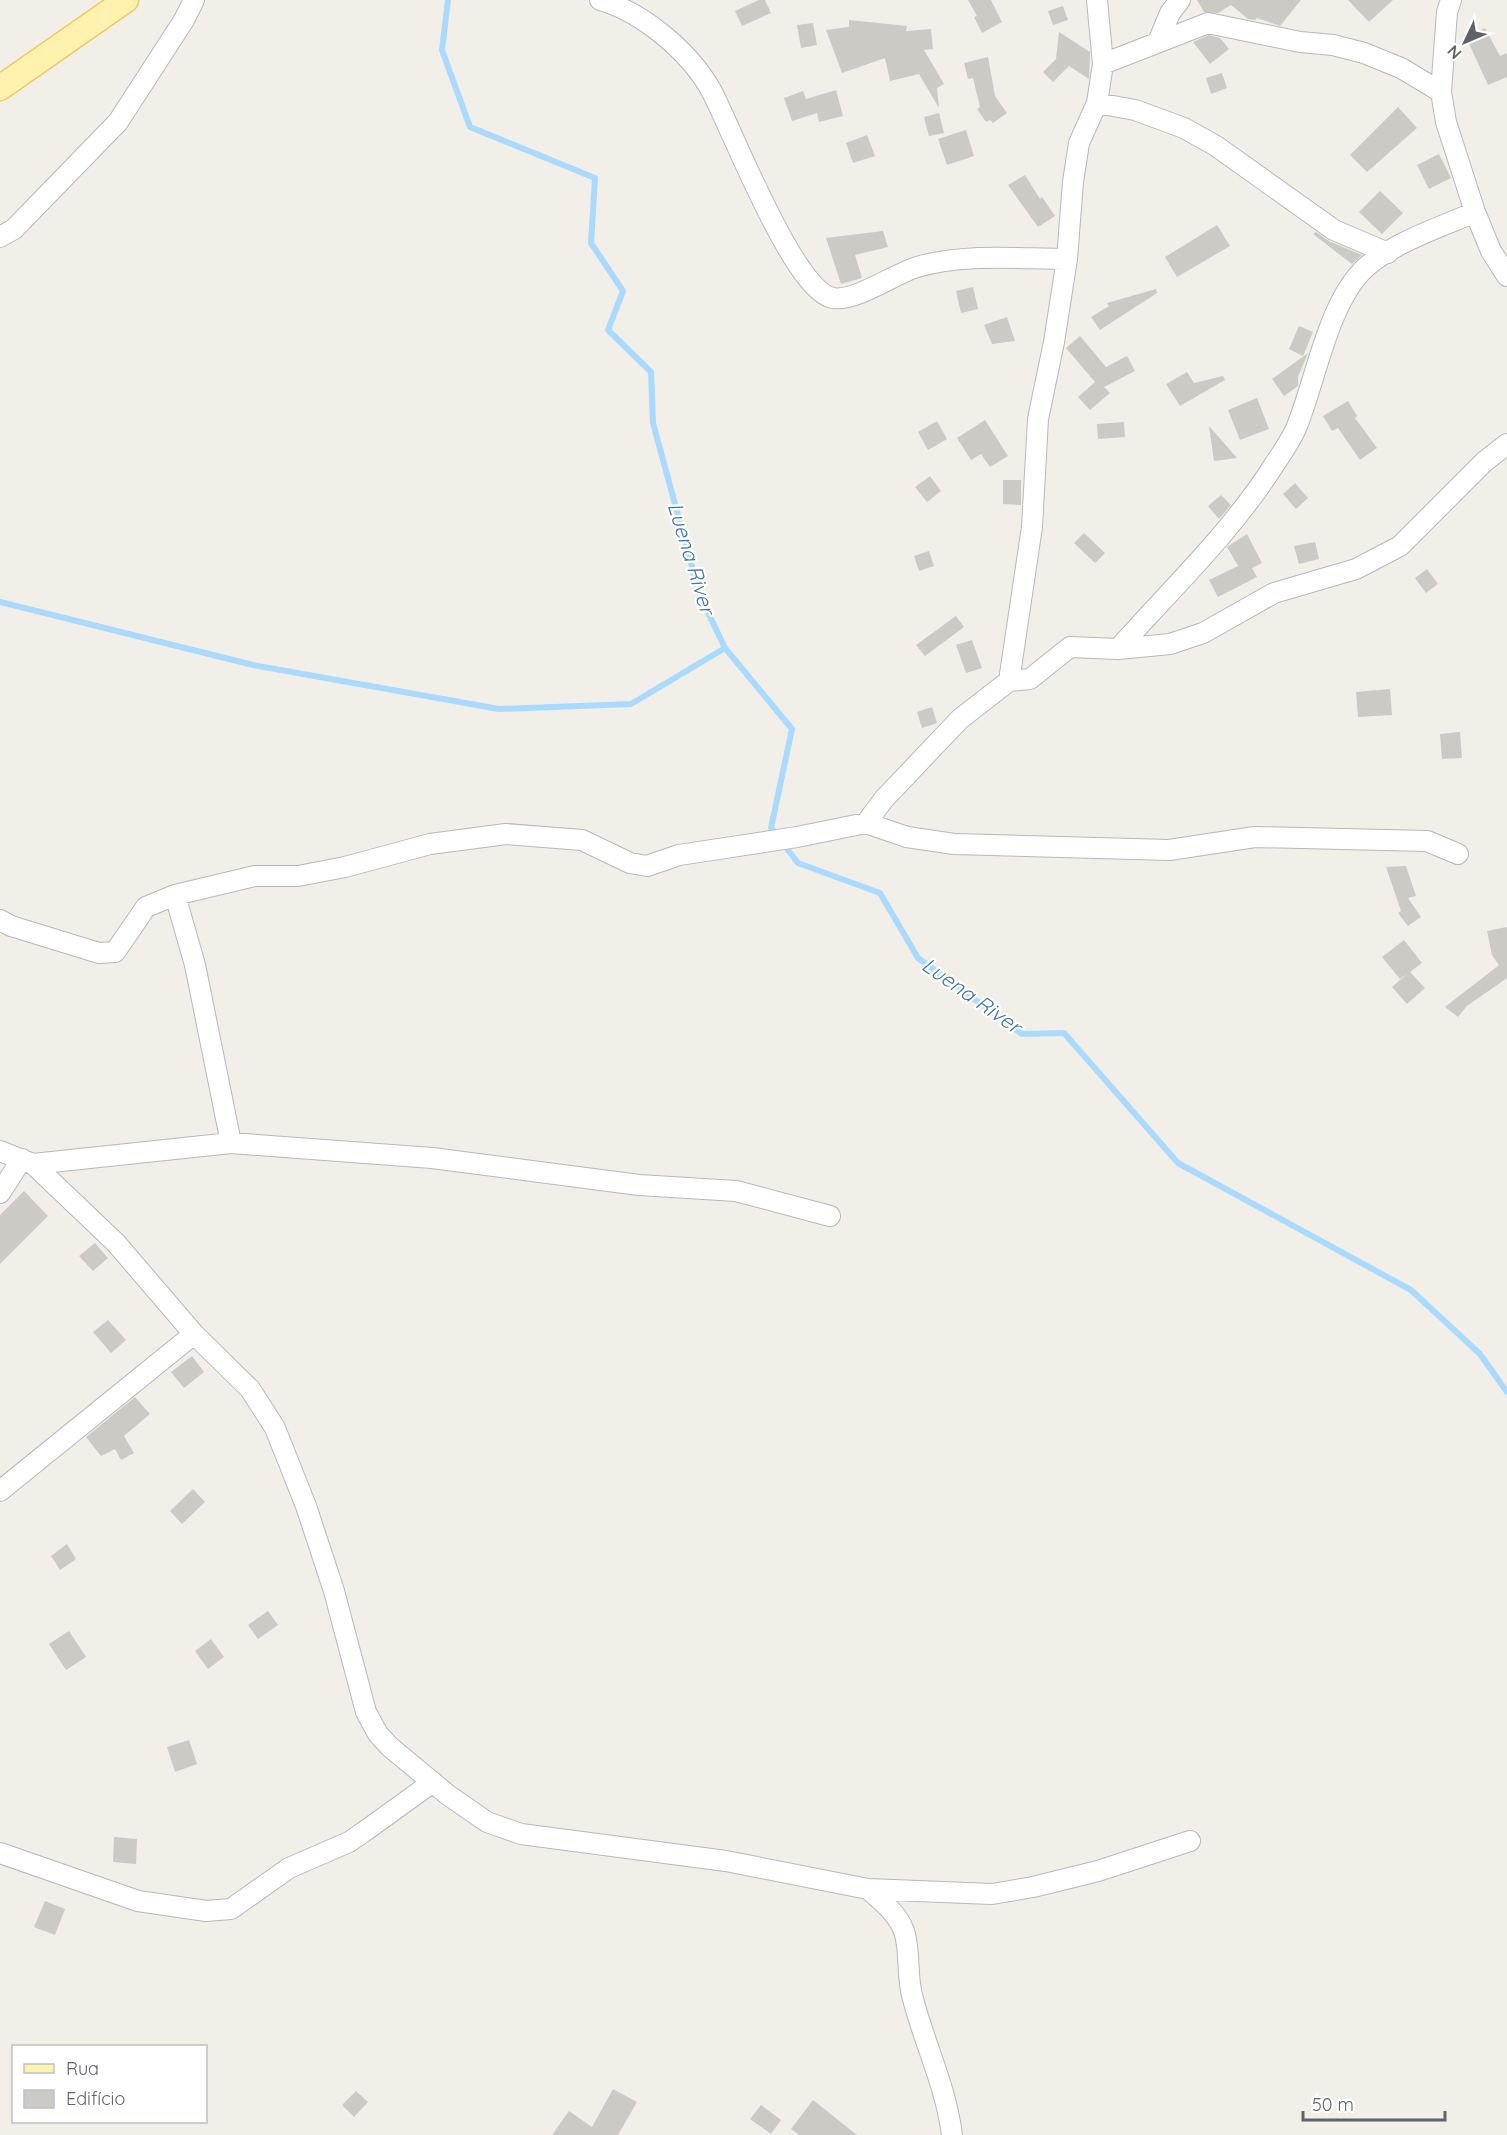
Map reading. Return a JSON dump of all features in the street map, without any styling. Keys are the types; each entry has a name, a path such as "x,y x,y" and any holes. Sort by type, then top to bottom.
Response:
{"main road":[{"path":"0,88 126,0"}],"street":[{"path":"0,237 14,230 118,122 184,20 194,0"},
{"path":"600,0 616,4 653,29 687,59 710,88 774,224 820,294 834,299 853,294 917,267 961,259 1067,259"},
{"path":"1009,681 1032,527 1038,419 1054,342 1067,259 1079,143 1097,103 1103,64 1097,0"},
{"path":"1158,42 1170,13 1180,0"},
{"path":"1451,0 1447,12 1441,92 1446,122 1475,212 1491,251 1507,276"},
{"path":"1103,64 1208,23 1364,53 1401,68 1441,92"},
{"path":"1097,103 1135,110 1184,128 1216,147 1334,230 1388,253"},
{"path":"1118,649 1236,519 1274,466 1297,428 1327,336 1349,289 1365,268 1388,253 1475,212"},
{"path":"866,823 884,799 960,719 1009,681 1030,679 1070,647 1118,649 1170,644 1203,633 1274,593 1356,569 1400,546 1484,462 1507,444"},
{"path":"0,920 11,926 99,953 115,952 146,907 175,895 255,876 298,876 345,867 430,844 506,834 582,840 630,863 646,866 679,855 797,837 866,823 907,837 954,844 1169,850 1255,837 1427,841 1458,854"},
{"path":"175,895 195,965 231,1143"},
{"path":"0,1193 28,1161 231,1143 432,1158 639,1185 736,1191 817,1215 830,1216"},
{"path":"0,1151 28,1161 116,1243 194,1334 250,1389 275,1428 306,1506 334,1591 366,1712 384,1740 466,1809 487,1822 521,1834 726,1861 868,1889 992,1894 1033,1887 1098,1871 1190,1841"},
{"path":"0,1491 194,1334"},
{"path":"0,1852 138,1901 206,1911 231,1909 289,1868 349,1842 433,1782"},
{"path":"868,1889 899,1921 904,1932 907,1972 913,2000 938,2068 952,2135"},
{"path":"899,1921 914,1891"}],"building":[{"path":"759,0 765,0 771,13 742,26 735,11"},
{"path":"968,0 991,0 1002,22 982,33 974,17 977,16"},
{"path":"1197,0 1301,0 1280,26 1257,18 1248,19 1231,5 1218,13 1204,12"},
{"path":"1348,0 1393,0 1369,22"},
{"path":"1063,6 1068,20 1053,25 1048,11"},
{"path":"849,20 907,26 906,31 931,29 933,49 924,50 944,84 937,88 939,108 919,74 890,81 885,58 842,73 826,30 849,27"},
{"path":"813,23 817,45 801,48 797,25"},
{"path":"1485,28 1500,56 1507,53 1507,77 1488,85 1466,37"},
{"path":"1059,32 1090,52 1089,79 1069,66 1053,82 1043,72 1056,59"},
{"path":"1209,35 1220,38 1229,49 1210,64 1193,42"},
{"path":"988,57 995,96 1007,113 993,123 990,120 986,122 977,109 980,107 973,78 968,79 964,63"},
{"path":"1222,73 1227,88 1211,94 1206,78"},
{"path":"836,90 843,116 819,122 817,113 792,121 784,98 803,91 806,99"},
{"path":"1398,107 1417,128 1367,172 1350,155"},
{"path":"939,113 944,133 929,136 924,117"},
{"path":"966,130 974,156 947,165 938,139"},
{"path":"867,135 875,156 853,163 846,143"},
{"path":"1439,154 1451,178 1429,189 1417,165"},
{"path":"1025,175 1040,199 1042,197 1055,216 1038,227 1008,185"},
{"path":"1380,191 1403,213 1382,234 1359,212"},
{"path":"1217,225 1230,246 1177,277 1165,257"},
{"path":"883,231 888,247 855,255 862,278 841,284 826,238"},
{"path":"1316,232 1329,241 1362,255 1352,264 1313,234"},
{"path":"973,287 978,309 961,313 956,291"},
{"path":"1156,289 1157,293 1100,330 1091,317 1109,306 1107,303"},
{"path":"1007,317 1015,341 992,344 984,325"},
{"path":"1299,326 1313,332 1303,356 1289,349"},
{"path":"1080,336 1106,367 1127,356 1135,371 1104,387 1110,393 1090,410 1078,397 1095,382 1066,348"},
{"path":"1308,353 1298,377 1298,386 1284,396 1272,379"},
{"path":"1187,372 1194,383 1223,376 1225,380 1180,406 1166,384"},
{"path":"1257,398 1269,429 1240,440 1228,410"},
{"path":"1348,401 1357,416 1355,418 1377,448 1360,460 1338,428 1332,431 1323,416"},
{"path":"985,420 1008,456 990,467 981,454 971,460 957,438"},
{"path":"937,421 947,439 928,450 918,432"},
{"path":"1124,422 1125,437 1098,439 1097,424"},
{"path":"1209,426 1237,458 1214,461"},
{"path":"930,476 941,491 927,502 915,487"},
{"path":"1003,480 1021,480 1021,505 1003,504"},
{"path":"1295,483 1308,498 1296,509 1283,494"},
{"path":"1221,495 1231,505 1219,519 1208,506"},
{"path":"1084,533 1105,553 1095,563 1074,543"},
{"path":"1247,534 1262,563 1252,568 1257,577 1218,597 1209,580 1238,566 1227,547"},
{"path":"1315,542 1319,559 1299,564 1294,546"},
{"path":"929,551 934,566 919,571 914,556"},
{"path":"1427,569 1438,584 1426,593 1415,578"},
{"path":"956,616 964,627 925,656 916,645"},
{"path":"972,640 982,668 966,673 956,645"},
{"path":"1390,689 1392,715 1358,717 1356,692"},
{"path":"932,707 937,723 922,728 917,712"},
{"path":"1460,732 1462,758 1442,759 1440,734"},
{"path":"1406,866 1416,896 1408,898 1421,917 1408,926 1398,913 1401,911 1386,867"},
{"path":"1507,927 1507,978 1467,1006 1458,1017 1445,1007 1499,965 1492,955 1487,931"},
{"path":"1404,940 1422,963 1410,972 1425,988 1407,1004 1392,987 1408,973 1400,979 1382,957"},
{"path":"24,1191 48,1216 0,1264 0,1215"},
{"path":"95,1243 108,1258 93,1271 79,1256"},
{"path":"108,1320 126,1340 111,1353 93,1332"},
{"path":"192,1356 204,1372 184,1388 171,1372"},
{"path":"135,1397 150,1414 124,1436 134,1453 121,1460 115,1449 101,1456 86,1437"},
{"path":"193,1489 205,1502 182,1524 170,1511"},
{"path":"67,1544 76,1559 60,1570 51,1556"},
{"path":"268,1611 278,1625 258,1639 248,1625"},
{"path":"69,1631 86,1657 66,1670 49,1644"},
{"path":"211,1639 224,1657 208,1669 195,1651"},
{"path":"189,1740 197,1764 175,1772 167,1747"},
{"path":"114,1837 137,1839 136,1864 113,1862"},
{"path":"45,1901 65,1909 55,1935 34,1927"},
{"path":"613,2089 637,2102 618,2135 552,2135 569,2111 592,2127"},
{"path":"356,2091 368,2102 354,2117 342,2105"},
{"path":"813,2100 857,2135 799,2135 791,2129"},
{"path":"761,2105 781,2120 771,2134 750,2119"}],"waterway":[{"name":"Luena River","path":"448,0 442,50 470,127 595,178 591,243 623,291 608,330 651,372 653,423 700,596 725,648 792,729 771,828 798,863 880,893 918,958 1022,1034 1064,1033 1178,1163 1411,1290 1480,1354 1507,1392"},
{"path":"0,602 253,665 499,709 631,704 725,648"}]}
